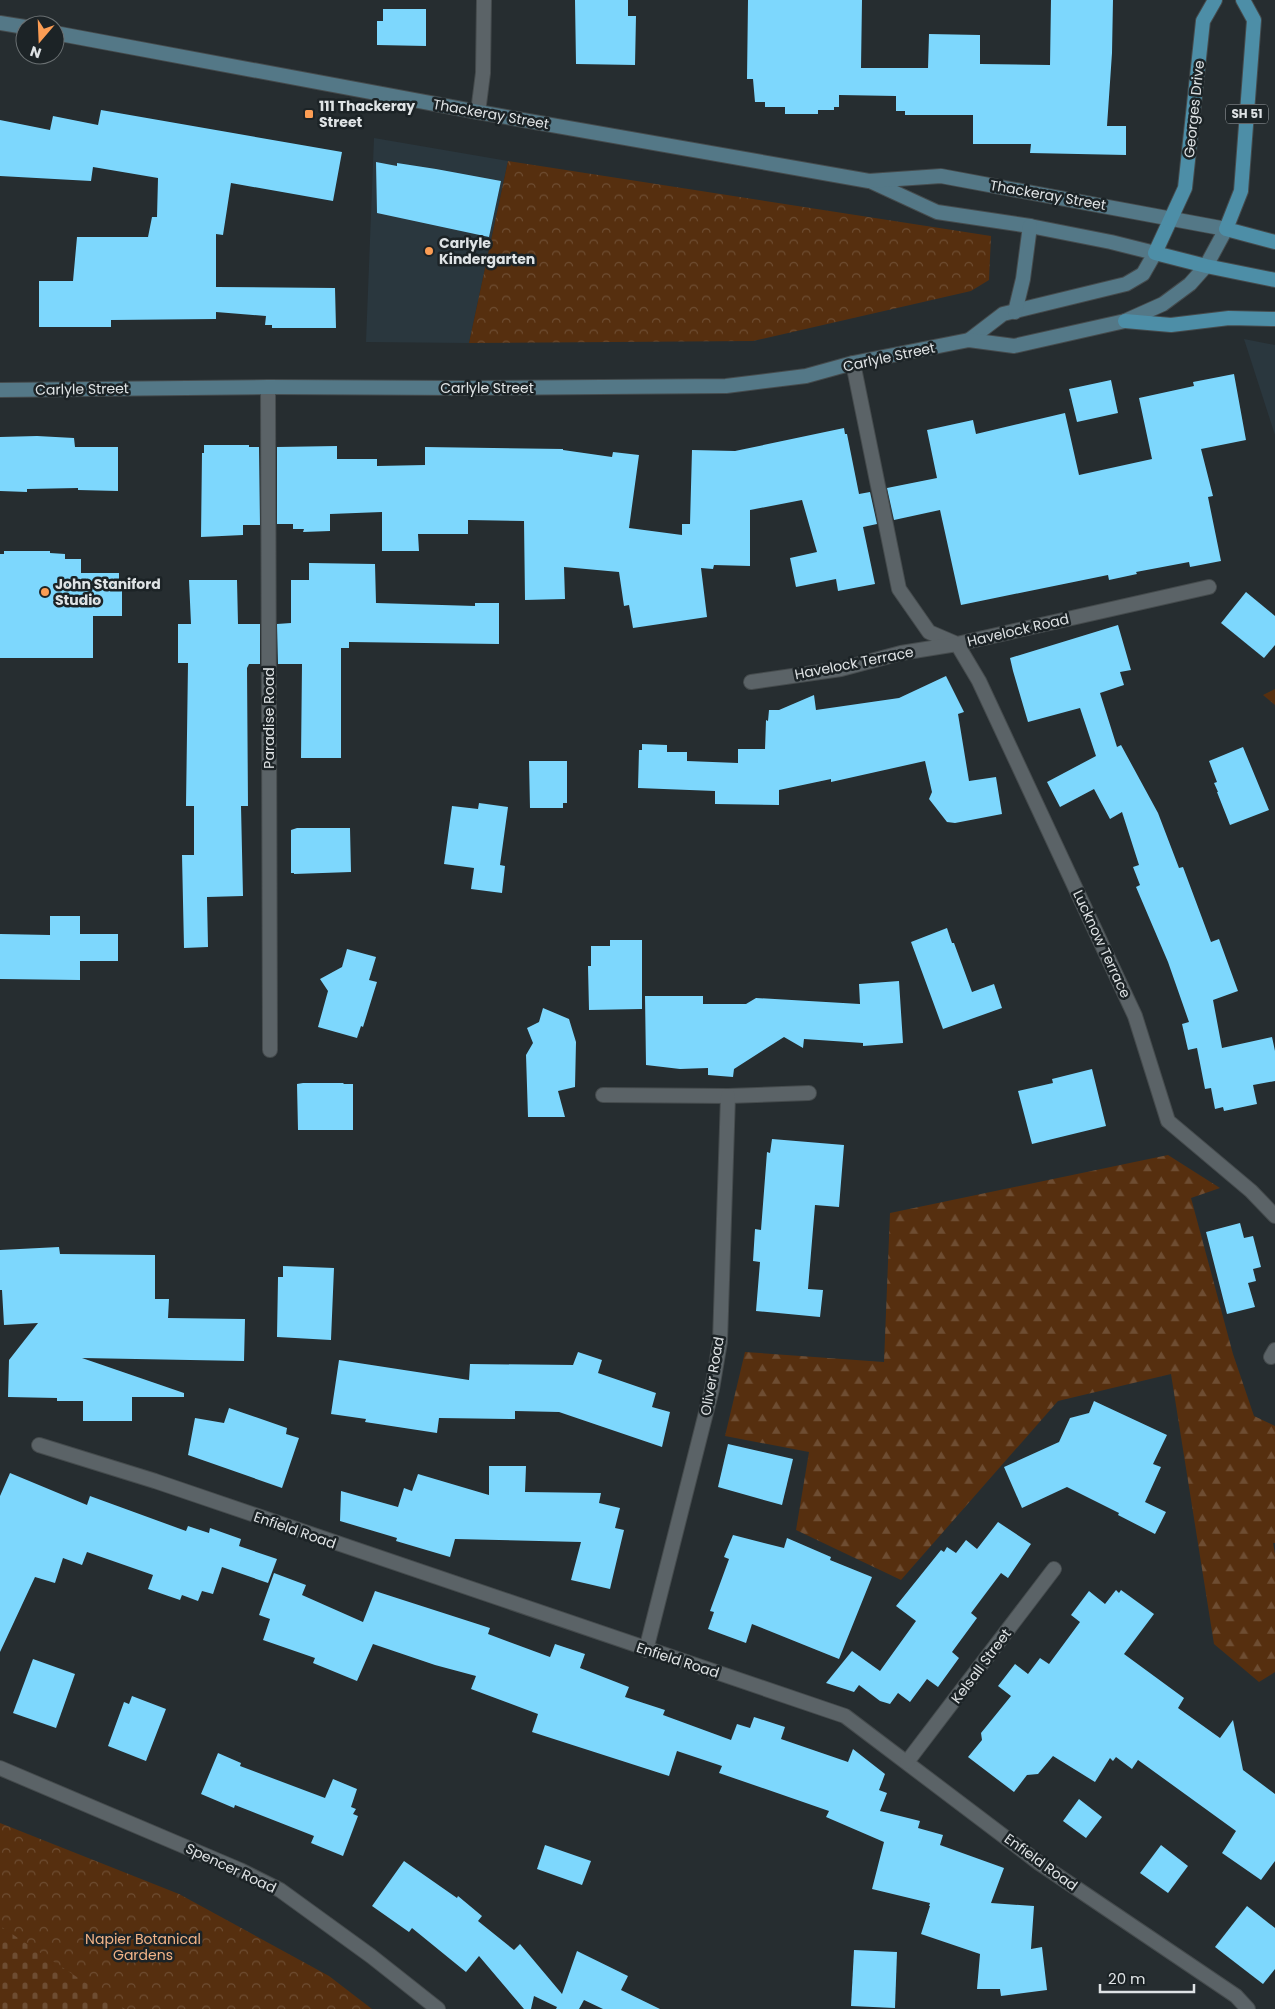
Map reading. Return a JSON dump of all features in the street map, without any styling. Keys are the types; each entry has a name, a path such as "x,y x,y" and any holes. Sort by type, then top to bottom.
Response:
{"main road":[{"name":"Georges Drive","path":"1170,218 1185,188 1203,22 1216,0"},
{"name":"SH 51","path":"1226,229 1240,191 1254,20 1243,0"},
{"path":"0,23 15,25"},
{"name":"Thackeray Street","path":"65,35 478,112 869,181 941,176 1226,229"},
{"name":"Thackeray Street","path":"869,181 937,212 1030,226 1155,253"},
{"name":"Carlyle Street","path":"969,340 1003,314 1126,284 1143,274 1155,253 1170,218"},
{"path":"1015,312 1023,279 1030,226"},
{"path":"1206,266 1226,229 1275,242"},
{"path":"1155,253 1275,280"},
{"name":"Carlyle Street","path":"0,390 268,387 726,386 806,376 853,364 969,340 1014,346 1125,322 1162,304 1190,284 1206,266"},
{"path":"1125,322 1171,324 1229,318 1275,319"}],"street":[{"path":"478,112 483,73 484,0"},
{"name":"Havelock Road","path":"853,364 899,589 929,632 957,644 1209,587"},
{"name":"Paradise Road","path":"268,387 270,1050"},
{"name":"Havelock Terrace","path":"751,682 841,669 902,653 957,644"},
{"name":"Lucknow Terrace","path":"957,644 979,680 1135,1016 1168,1121 1251,1191 1275,1216"},
{"path":"602,1095 728,1096 809,1093"},
{"name":"Oliver Road","path":"646,1650 712,1389 720,1342 728,1096"},
{"name":"Enfield Road","path":"39,1445 155,1481 646,1650 845,1716 1039,1863 1236,1996 1248,2009"},
{"name":"Kelsall Street","path":"907,1762 1054,1570"},
{"name":"Spencer Road","path":"0,1768 240,1870 280,1890 371,1956 438,2009"}],"shaded area":[{"name":"Carlyle Kindergarten","path":"374,138 508,161 469,343 366,342"},
{"path":"1244,339 1275,345 1275,435"}],"green space":[{"path":"508,161 991,236 989,280 971,291 753,341 469,343"},
{"path":"1275,689 1275,705 1263,695"},
{"path":"1168,1155 1220,1188 1191,1198 1233,1354 1254,1416 1275,1426 1275,1543 1273,1543 1275,1554 1275,1672 1259,1682 1214,1644 1171,1374 1058,1401 901,1580 796,1530 809,1452 725,1436 745,1352 884,1362 890,1213"},
{"name":"Napier Botanical Gardens","path":"0,1823 179,1894 329,1976 372,2009 125,2009 0,1926"},
{"path":"0,1914 135,2009 0,2009"}],"building":[{"path":"575,0 628,0 628,16 636,16 635,65 576,64"},
{"path":"748,0 862,0 861,68 928,68 929,34 980,35 980,64 1050,65 1051,0 1113,0 1112,53 1107,126 1126,126 1126,155 1030,153 1031,144 973,144 973,115 905,115 905,111 896,111 896,96 839,95 839,107 834,107 834,110 818,110 818,114 785,114 785,107 765,107 765,102 755,102 753,79 747,79"},
{"path":"383,9 426,9 426,46 377,45 377,21 383,21"},
{"path":"101,110 342,152 333,201 231,183 223,235 216,234 216,287 335,288 336,328 272,328 272,325 265,325 266,316 216,312 216,319 111,320 111,327 39,327 39,281 73,281 77,237 148,237 152,217 157,217 158,178 93,167 91,181 0,176 0,120 50,130 53,116 98,125"},
{"path":"376,162 397,166 397,163 501,181 489,237 377,213"},
{"path":"1234,374 1246,440 1201,449 1213,496 1208,497 1221,561 1190,567 1189,562 1136,572 1137,574 1109,580 1108,575 961,605 940,510 894,520 887,488 937,478 927,430 973,420 976,434 1065,413 1079,475 1152,459 1139,398 1194,386 1193,382"},
{"path":"1111,380 1118,413 1077,422 1069,389"},
{"path":"844,428 845,434 847,434 859,494 870,492 877,524 863,527 875,584 838,591 836,579 796,587 790,558 817,552 802,500 750,510 750,566 714,565 713,569 701,568 707,617 633,628 629,605 624,606 619,572 564,567 565,599 525,600 524,521 468,520 468,534 418,534 419,551 382,551 382,512 330,514 330,531 303,532 304,529 293,529 293,524 277,524 277,447 337,446 337,459 377,459 377,466 425,465 425,447 563,449 612,457 613,452 639,455 629,528 682,535 682,524 690,524 692,450 735,451"},
{"path":"0,437 74,438 75,447 118,447 118,491 78,490 78,488 27,489 27,492 0,491"},
{"path":"204,445 249,445 249,447 259,447 260,525 243,525 243,535 201,537 202,453 204,453"},
{"path":"4,551 50,551 50,553 65,554 65,559 81,559 81,573 119,573 119,581 122,581 122,616 93,616 93,658 0,658 0,554 4,554"},
{"path":"309,563 375,564 376,603 475,606 475,603 499,603 499,644 349,642 349,648 341,648 341,758 301,758 302,664 278,664 277,624 291,623 291,580 309,580"},
{"path":"189,580 237,580 238,624 260,624 260,664 249,664 247,668 248,806 241,806 243,896 207,897 208,947 184,948 182,855 194,855 194,806 186,806 188,663 178,663 178,624 191,624"},
{"path":"1246,592 1275,616 1275,645 1264,658 1221,623"},
{"path":"1118,625 1131,670 1120,672 1124,685 1100,693 1117,747 1121,745 1158,813 1179,868 1183,867 1211,942 1219,939 1238,991 1213,1000 1222,1048 1272,1037 1275,1051 1275,1081 1253,1085 1257,1104 1224,1111 1223,1107 1215,1109 1211,1088 1205,1089 1197,1048 1188,1050 1182,1024 1189,1022 1168,962 1136,887 1140,885 1133,867 1139,865 1122,812 1110,819 1094,789 1060,807 1047,782 1096,756 1080,708 1028,722 1013,671 1010,658"},
{"path":"946,676 964,712 958,714 969,781 996,777 1002,814 955,823 947,822 929,799 932,792 925,761 831,782 831,779 779,790 779,805 715,804 715,791 638,788 639,750 642,750 642,744 667,745 667,752 687,752 687,761 738,763 738,749 765,749 766,720 768,721 769,710 779,710 814,695 816,710 899,698"},
{"path":"1243,747 1269,810 1230,825 1214,783 1217,782 1209,761"},
{"path":"529,761 567,761 567,803 563,803 563,808 530,808"},
{"path":"479,803 508,807 500,865 505,866 502,893 471,889 474,868 444,864 452,806 478,809"},
{"path":"297,828 350,828 351,872 291,873 291,830"},
{"path":"50,916 80,916 80,934 118,934 118,961 80,961 80,980 0,979 0,934 50,935"},
{"path":"947,928 972,992 994,984 1002,1008 943,1029 911,942"},
{"path":"610,940 642,940 642,1009 589,1010 588,966 591,966 591,946 610,946"},
{"path":"347,949 376,957 369,980 377,982 363,1027 361,1026 357,1038 318,1027 328,991 320,979 342,967"},
{"path":"899,981 903,1043 863,1046 863,1043 804,1039 803,1048 784,1037 734,1069 733,1077 708,1075 708,1068 680,1069 646,1065 645,996 703,996 703,1004 746,1004 756,998 860,1004 859,984"},
{"path":"543,1008 569,1019 576,1042 575,1087 558,1091 565,1117 528,1117 526,1055 533,1043 527,1028 539,1022"},
{"path":"1092,1069 1106,1126 1032,1144 1018,1091 1053,1083 1052,1079"},
{"path":"297,1084 353,1084 353,1130 298,1130"},
{"path":"772,1139 844,1145 839,1207 815,1205 808,1289 823,1290 820,1317 756,1311 760,1262 753,1261 755,1229 761,1230 767,1152 770,1153"},
{"path":"1240,1223 1244,1238 1253,1236 1261,1267 1253,1269 1256,1281 1248,1283 1255,1307 1227,1314 1206,1232"},
{"path":"59,1247 60,1254 155,1255 155,1299 169,1299 168,1318 245,1319 244,1361 82,1358 184,1393 184,1397 132,1397 132,1421 83,1421 83,1401 57,1401 57,1398 8,1397 9,1360 38,1323 4,1325 2,1290 0,1290 0,1250"},
{"path":"283,1266 334,1268 331,1340 277,1337 278,1277 283,1277"},
{"path":"578,1352 602,1360 598,1373 656,1393 652,1407 670,1412 662,1447 559,1412 515,1411 515,1419 439,1418 437,1433 365,1422 366,1419 331,1414 339,1360 469,1380 470,1364 573,1365"},
{"path":"1094,1401 1167,1435 1153,1464 1161,1467 1145,1502 1166,1512 1155,1534 1118,1515 1119,1513 1067,1487 1022,1508 1004,1467 1059,1442 1070,1418 1089,1413"},
{"path":"229,1408 287,1428 286,1434 299,1438 282,1488 188,1455 195,1418 224,1423"},
{"path":"728,1444 793,1459 782,1505 718,1487"},
{"path":"489,1466 526,1466 525,1492 601,1493 599,1503 620,1508 615,1528 624,1530 610,1589 571,1580 581,1542 455,1539 450,1557 396,1541 397,1538 340,1521 341,1491 398,1507 404,1488 412,1491 418,1474 489,1495"},
{"path":"10,1473 87,1505 90,1496 186,1531 188,1526 209,1533 210,1528 241,1539 239,1546 277,1559 268,1583 222,1567 213,1594 202,1591 198,1601 182,1595 180,1600 148,1589 153,1575 87,1552 82,1565 63,1558 55,1583 35,1577 0,1652 0,1496"},
{"path":"998,1522 1031,1544 1008,1578 1001,1573 971,1613 977,1618 952,1652 959,1658 938,1687 927,1679 910,1702 898,1693 890,1704 880,1701 859,1685 854,1692 826,1683 852,1651 880,1671 916,1621 896,1606 941,1550 944,1552 947,1547 956,1553 966,1540 977,1549"},
{"path":"733,1535 784,1548 787,1538 831,1557 830,1560 872,1577 839,1659 752,1624 746,1643 708,1629 714,1612 710,1611 729,1559 724,1557"},
{"path":"274,1573 306,1585 302,1595 363,1622 375,1591 490,1628 488,1634 550,1657 555,1644 585,1654 580,1668 629,1687 625,1697 665,1710 663,1715 731,1740 737,1724 750,1728 754,1717 785,1727 781,1739 848,1762 853,1749 885,1774 879,1790 887,1793 880,1811 920,1821 918,1828 943,1835 940,1845 1004,1868 991,1903 1034,1906 1031,1949 1042,1947 1047,1990 1001,1996 1000,1989 977,1989 980,1954 921,1934 930,1903 872,1889 884,1842 826,1817 829,1811 719,1773 722,1766 677,1751 669,1776 532,1732 538,1714 471,1689 476,1676 435,1665 373,1644 357,1681 313,1663 315,1658 263,1640 270,1619 259,1615"},
{"path":"1116,1590 1119,1593 1121,1590 1154,1614 1124,1654 1184,1698 1178,1708 1220,1738 1233,1720 1243,1770 1275,1794 1275,1861 1261,1880 1222,1853 1236,1831 1138,1760 1132,1769 1116,1757 1113,1761 1110,1758 1095,1782 1053,1756 1038,1774 1027,1775 1014,1792 968,1757 982,1740 981,1733 1011,1696 998,1686 1015,1664 1028,1674 1040,1658 1049,1664 1080,1622 1071,1615 1089,1591 1105,1604"},
{"path":"33,1659 75,1674 56,1728 13,1713"},
{"path":"132,1696 166,1709 146,1761 108,1746 124,1702 129,1704"},
{"path":"218,1753 241,1763 240,1766 325,1798 333,1779 357,1789 351,1807 356,1809 353,1814 358,1816 343,1856 311,1843 314,1836 235,1805 234,1808 201,1794"},
{"path":"1079,1799 1102,1817 1086,1838 1063,1821"},
{"path":"545,1845 591,1861 582,1885 537,1869"},
{"path":"1161,1845 1188,1866 1168,1893 1140,1873"},
{"path":"404,1861 457,1898 458,1896 482,1916 478,1921 514,1950 520,1944 562,1994 577,1951 628,1976 621,1990 660,2009 603,2009 584,2000 579,2009 556,2009 557,2007 534,1996 531,2009 524,2009 479,1956 466,1972 412,1928 409,1932 372,1906"},
{"path":"1247,1906 1275,1928 1275,1969 1263,1984 1215,1947"},
{"path":"854,1950 897,1952 895,2008 851,2006"}],"place":[{"name":"111 Thackeray Street","path":"309,114"},
{"name":"Carlyle Kindergarten","path":"429,251"},
{"name":"John Staniford Studio","path":"45,592"}]}
